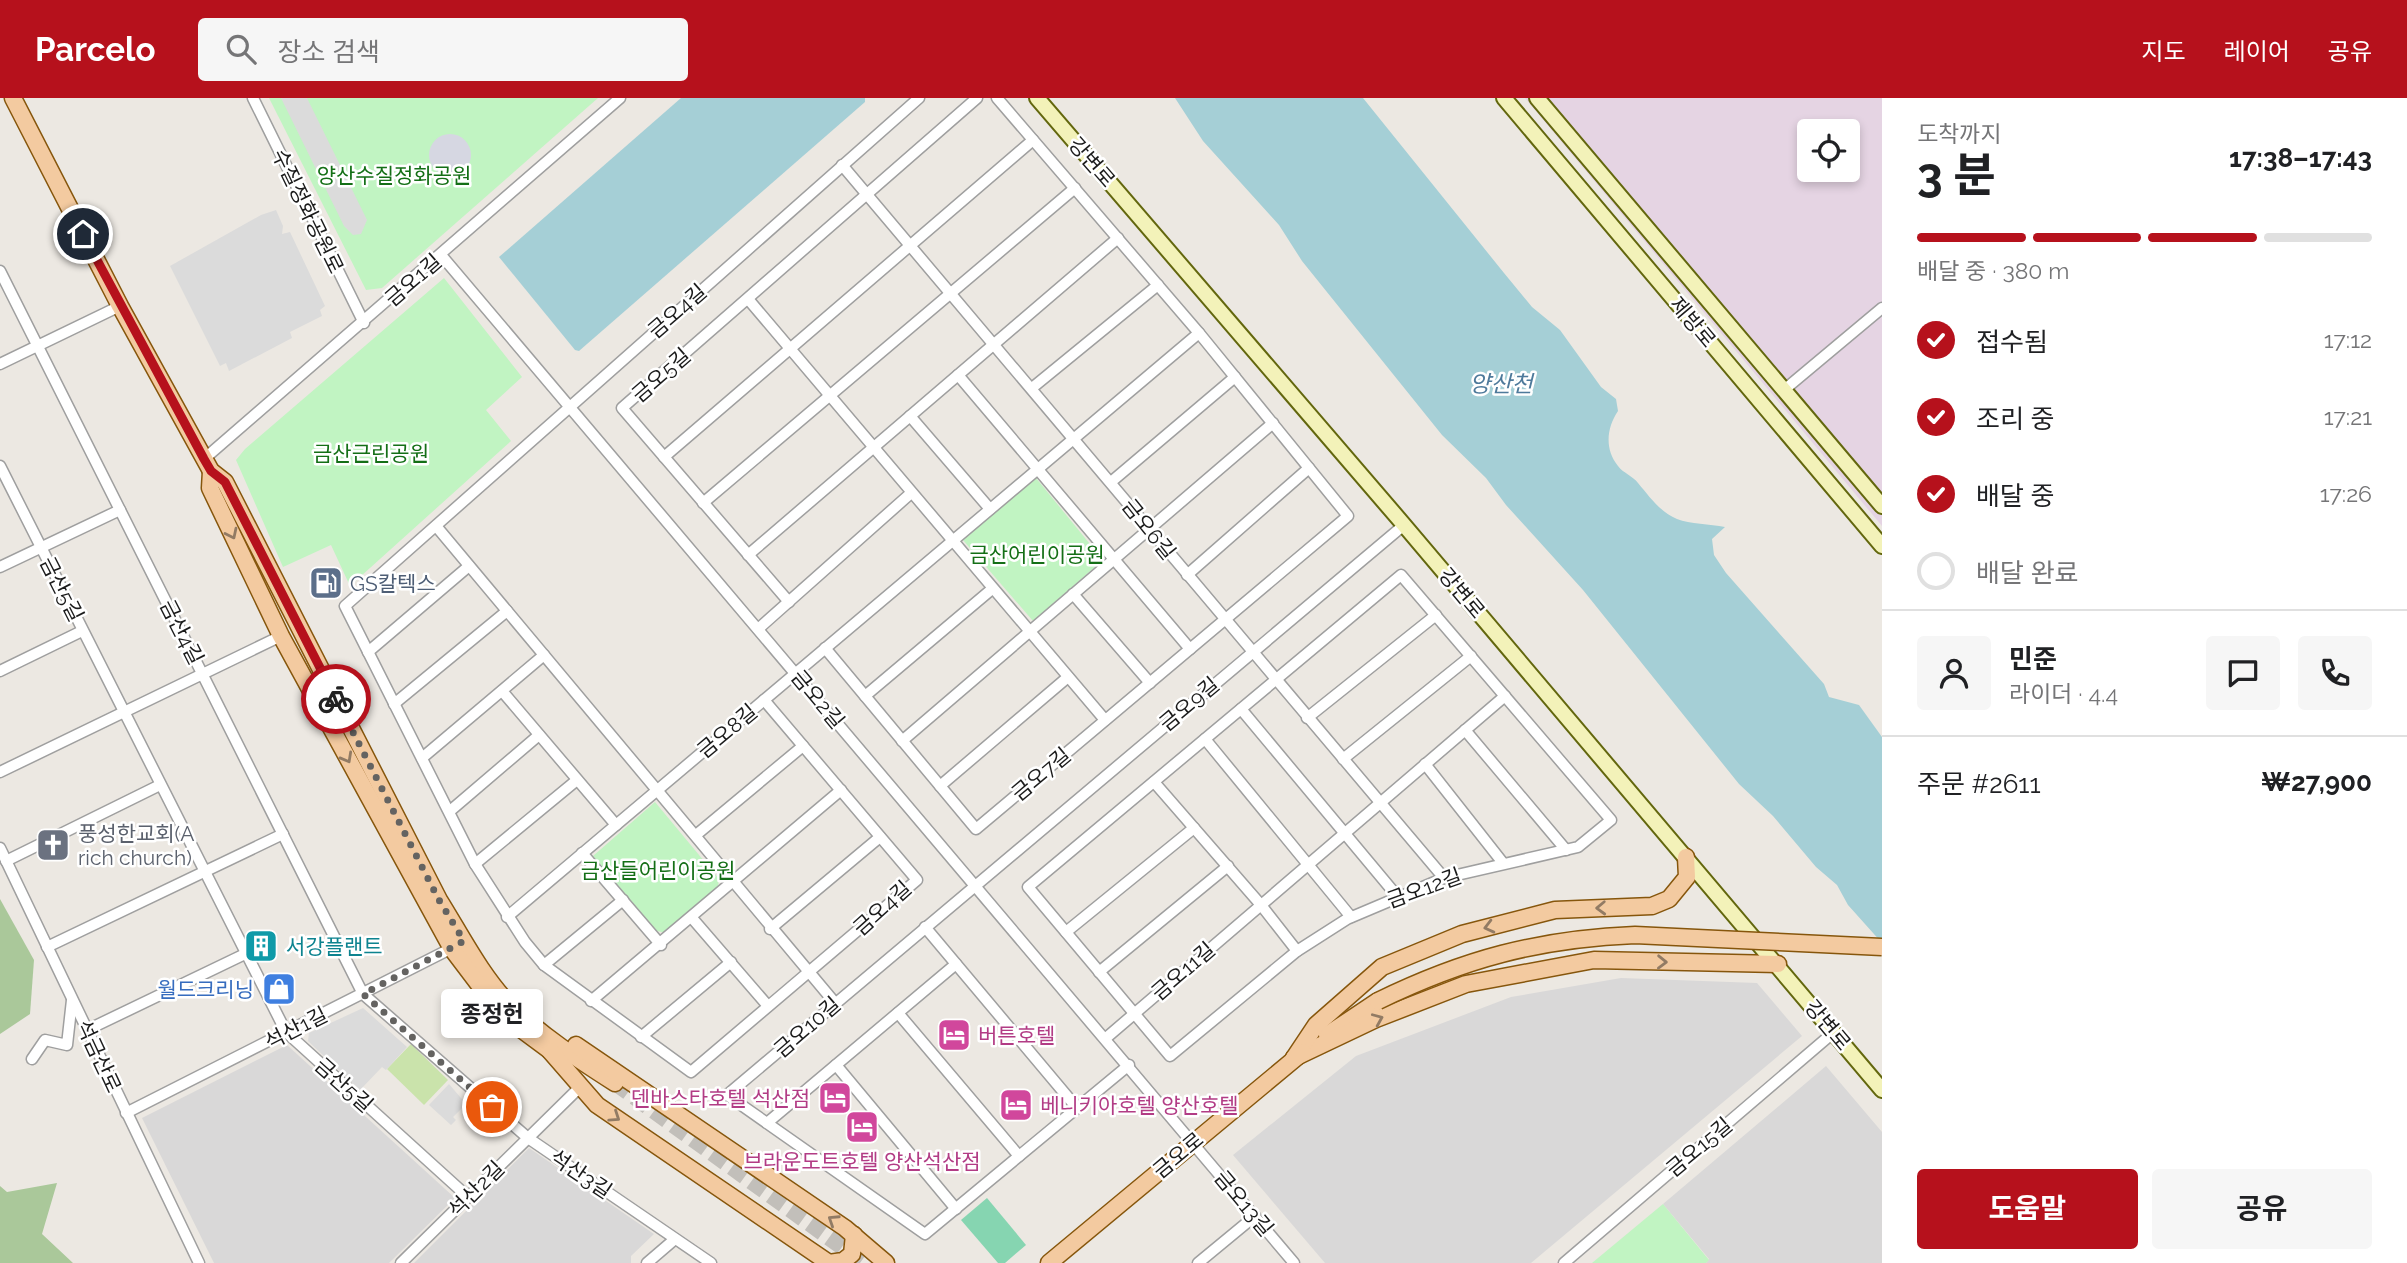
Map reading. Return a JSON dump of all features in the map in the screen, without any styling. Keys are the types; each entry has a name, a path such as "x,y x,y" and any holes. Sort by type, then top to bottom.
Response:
{"main road":[{"path":"13,98 120,306 208,465 225,482 439,900 458,945 510,1005 611,1087 550,1051 502,1014 458,945 281,636 210,488 208,465"},
{"path":"1294,1058 1316,1024 1382,967 1462,934 1555,910 1652,906 1669,899 1687,877 1686,857"},
{"name":"금오로","path":"1049,1263 1294,1058 1378,1001 1424,978 1486,956 1532,945 1595,937 1635,935 1882,947"},
{"path":"1294,1058 1376,1019 1466,984 1594,960 1778,964"},
{"path":"531,1022 560,1035 617,1070 741,1159 854,1235 886,1263"},
{"path":"550,1051 597,1105 829,1263 844,1261 852,1254 854,1235"}],"street":[{"name":"수질정화공원로","path":"253,98 364,323"},
{"name":"금오1길","path":"208,465 364,323 620,98"},
{"name":"금오4길","path":"764,700 917,880 691,1072 544,965 507,917 475,864 345,606 919,98"},
{"name":"금오5길","path":"789,602 622,408 977,98"},
{"path":"796,673 1199,333 997,98"},
{"name":"강변로","path":"1037,98 1778,964 1882,1090"},
{"name":"제방로","path":"1504,98 1882,546"},
{"path":"1537,98 1882,506"},
{"path":"664,457 1033,140"},
{"path":"842,165 1074,438"},
{"path":"703,503 1075,188"},
{"path":"748,555 1118,239"},
{"name":"금오2길","path":"442,255 1194,1142"},
{"name":"금산4길","path":"0,271 363,994"},
{"path":"1032,388 1158,285"},
{"path":"748,299 910,494 1105,720"},
{"path":"0,364 120,306"},
{"path":"1784,390 1882,309"},
{"name":"금오7길","path":"825,648 976,829 1150,683 1348,516 1199,333"},
{"path":"958,375 1190,649"},
{"path":"1111,482 1235,377"},
{"path":"910,416 990,509"},
{"path":"902,740 1273,424"},
{"name":"금오6길","path":"1074,438 1275,680"},
{"path":"1187,575 1309,468"},
{"name":"금산5길","path":"1,470 286,1032 468,1197"},
{"path":"758,629 910,494"},
{"path":"41,547 120,510"},
{"name":"금오9길","path":"975,884 1404,525"},
{"path":"436,526 835,1003"},
{"name":"금산5길","path":"0,567 41,547"},
{"path":"368,652 469,566"},
{"name":"금오12길","path":"1401,575 1436,615 1611,820 1578,848 1444,878 1351,917 1297,951 1170,1056 1028,887 1401,575"},
{"path":"865,696 992,589"},
{"path":"1073,594 1150,683"},
{"path":"394,704 507,611"},
{"path":"1307,718 1436,615"},
{"name":"금산5길","path":"0,671 82,631"},
{"path":"0,772 281,636"},
{"path":"422,758 544,655"},
{"path":"1343,760 1471,656"},
{"name":"금오8길","path":"507,917 796,673"},
{"path":"940,786 1068,677"},
{"path":"1275,680 1444,878"},
{"path":"502,691 616,825"},
{"name":"금오11길","path":"1105,1038 1505,696"},
{"path":"1241,709 1397,896"},
{"path":"1465,730 1566,850"},
{"path":"450,811 540,735"},
{"path":"1205,739 1351,917"},
{"path":"696,835 803,746"},
{"path":"1425,764 1503,863"},
{"path":"475,864 577,780"},
{"path":"1154,782 1228,866 1297,951"},
{"path":"6,861 160,785"},
{"path":"591,1001 661,945 841,790"},
{"path":"1066,932 1195,828"},
{"path":"47,947 283,834"},
{"path":"771,929 880,836"},
{"name":"석금산로","path":"0,848 199,1263"},
{"path":"582,853 661,945"},
{"path":"1099,972 1228,866"},
{"name":"금오10길","path":"975,884 727,1096 925,1234 1129,1065"},
{"path":"544,965 623,900"},
{"path":"692,918 768,1006"},
{"path":"925,927 1077,1108"},
{"name":"석산1길","path":"126,1113 458,945"},
{"path":"87,1030 245,954"},
{"path":"641,1037 731,962"},
{"path":"768,1123 956,964"},
{"name":"석산3길","path":"363,994 528,1138 705,1262"},
{"path":"32,1059 45,1040 67,1045 72,1000"},
{"path":"898,1013 1019,1156"},
{"name":"금오15길","path":"1564,1263 1834,1032"},
{"path":"836,1065 956,1209"},
{"name":"석산2길","path":"401,1263 581,1086"},
{"name":"금오13길","path":"1194,1142 1294,1263"},
{"path":"1204,1261 1255,1216"},
{"path":"647,1263 675,1239"}],"shaded area":[{"path":"281,98 307,98 367,220 361,234 353,235 344,226"},
{"path":"1525,98 1882,98 1882,526"},
{"path":"450,134 465,140 471,155 465,170 450,176 435,170 429,155 435,140"},
{"path":"276,210 283,226 282,234 290,232 325,306 320,310 322,316 290,332 292,338 229,371 226,363 220,366 170,266 261,215"},
{"path":"1621,978 1757,983 1802,1036 1531,1263 1325,1263 1233,1155 1356,1056 1511,997"},
{"path":"363,1008 407,1047 386,1070 382,1067 360,1090 308,1041 309,1033"},
{"path":"287,1045 455,1198 389,1263 214,1263 142,1118"},
{"path":"1826,1066 1882,1132 1882,1263 1706,1263 1709,1259 1663,1204"},
{"path":"449,1084 466,1104 453,1117 456,1120 451,1125 429,1105"},
{"path":"529,1148 654,1234 631,1256 631,1263 414,1263"}],"green space":[{"name":"양산수질정화공원","path":"269,98 598,98 382,288 366,290"},
{"name":"금산근린공원","path":"444,278 522,377 486,410 511,441 350,586 331,545 283,567 236,460 245,449"},
{"name":"금산어린이공원","path":"1036,478 1103,560 1033,621 963,540"},
{"name":"금산들어린이공원","path":"655,802 719,879 718,887 666,933 657,931 593,856"},
{"path":"0,899 34,960 30,1014 0,1034"},
{"path":"411,1044 448,1080 424,1105 387,1069"},
{"path":"57,1183 42,1234 73,1263 0,1263 0,1186 7,1192"},
{"path":"987,1198 1026,1245 1005,1263 998,1263 961,1220"},
{"path":"1663,1204 1709,1260 1706,1263 1592,1263"}],"water":[{"path":"681,98 865,98 865,102 579,351 575,350 499,257"},
{"name":"양산천","path":"1175,98 1363,98 1532,307 1560,330 1601,387 1616,399 1618,411 1609,431 1609,445 1618,466 1671,516 1688,522 1725,527 1712,539 1714,555 1726,573 1824,684 1829,697 1859,705 1882,737 1882,943 1848,905 1837,885 1816,867 1773,816 1739,784 1583,590 1506,505 1486,478 1442,435 1302,261 1279,225 1203,141"}],"tunnel":[{"path":"615,1083 864,1263"}],"way so far":[{"path":"336,699 439,900 464,941 363,994 492,1107"}],"place":[{"name":"GS칼텍스","path":"326,583"},
{"name":"풍성한교회(A rich church)","path":"53,845"},
{"name":"서강플랜트","path":"261,946"},
{"name":"월드크리닝","path":"279,989"},
{"name":"버튼호텔","path":"954,1035"},
{"name":"덴바스타호텔 석산점","path":"835,1098"},
{"name":"베니키아호텔 양산호텔","path":"1016,1105"},
{"name":"종정헌","path":"492,1107"},
{"name":"브라운도트호텔 양산석산점","path":"862,1127"}],"route":[{"path":"83,234 204,459 211,471 225,482 336,699"}]}
